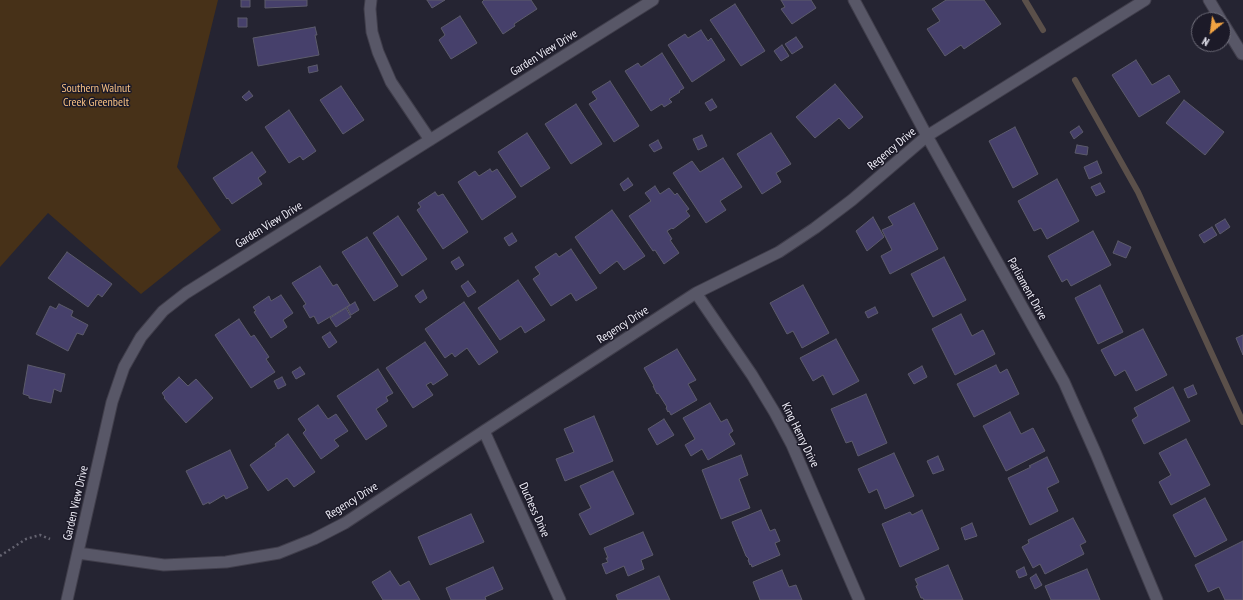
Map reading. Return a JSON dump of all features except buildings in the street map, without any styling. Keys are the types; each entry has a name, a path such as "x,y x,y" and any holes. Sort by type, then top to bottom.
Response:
{"street":[{"path":"371,0 370,9 372,32 378,52 391,82 430,140"},
{"name":"Garden View Drive","path":"67,600 112,402 124,367 141,337 163,311 186,293 653,0"},
{"name":"Parliament Drive","path":"854,0 926,136 1064,382 1096,454 1156,600"},
{"name":"Regency Drive","path":"78,553 164,565 226,562 279,554 314,539 345,523 696,293 779,252 816,228 852,200 926,136 1146,0"},
{"path":"1209,0 1216,12"},
{"path":"1231,36 1242,54"},
{"name":"King Henry Drive","path":"696,293 752,375 792,445 859,600"},
{"name":"Duchess Drive","path":"484,431 560,600"}],"path":[{"path":"0,556 26,539 40,535 50,539"}],"green space":[{"name":"Southern Walnut Creek Greenbelt","path":"0,0 218,0 177,167 221,230 141,294 48,213 0,267"}],"waterway":[{"path":"1025,0 1043,30"},
{"path":"1075,80 1138,192 1243,422"}]}
